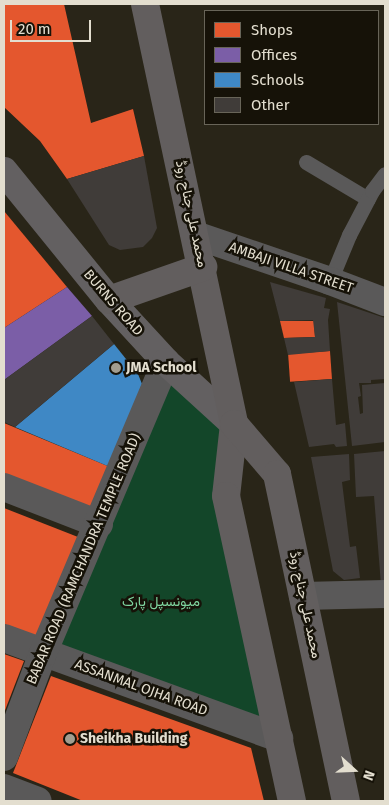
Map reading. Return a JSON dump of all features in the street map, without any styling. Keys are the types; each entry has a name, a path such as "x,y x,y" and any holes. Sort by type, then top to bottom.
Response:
{"highway":[{"name":"محمد علی جناح روڈ","path":"145,4 234,424 226,496 292,801"},
{"path":"109,300 202,267"},
{"name":"محمد علی جناح روڈ","path":"234,424 276,474 346,801"}],"main road":[{"name":"BURNS ROAD","path":"4,170 109,300 166,362 234,424"}],"street":[{"name":"AMBAJI VILLA STREET","path":"195,235 330,281 385,302"},
{"name":"BABAR ROAD (RAMCHANDRA TEMPLE ROAD)","path":"4,757 43,653 166,362"},
{"path":"4,487 99,524"},
{"path":"303,596 385,594"},
{"name":"ASSANMAL OJHA ROAD","path":"4,638 279,738"},
{"path":"4,788 38,801"}],"lane":[{"path":"306,162 368,199"},
{"path":"330,281 349,235 368,199 385,174"}],"green space":[{"name":"میونسپل پارک","path":"166,362 234,424 226,496 279,738 43,653"}],"building: Shops":[{"path":"4,4 64,4 91,123 133,109 144,156 67,179 40,141 4,107"},
{"path":"4,211 67,287 4,328"},
{"path":"280,321 314,321 315,337 284,338"},
{"path":"330,351 332,379 290,382 288,354"},
{"path":"4,423 110,467 93,510 4,475"},
{"path":"4,508 78,537 36,637 4,624"},
{"path":"4,654 24,661 4,713"},
{"path":"51,676 251,748 264,801 83,801 13,773"}],"building: Offices":[{"path":"67,287 92,316 4,380 4,328"}],"building: Schools":[{"path":"114,344 138,374 142,384 110,467 15,427"}],"building: Other":[{"path":"144,156 157,228 152,238 143,247 120,250 109,245 67,179"},
{"path":"270,282 326,298 324,308 330,309 328,320 330,351 288,355 284,338 315,337 313,320 280,321"},
{"path":"337,302 385,318 385,379 371,380 371,383 359,383 361,396 358,397 360,414 363,413 362,385 385,383 385,442 352,446"},
{"path":"92,316 114,344 15,427 4,422 4,380"},
{"path":"332,379 336,425 345,423 347,446 336,447 334,444 309,447 294,382"},
{"path":"385,451 385,585 381,585 374,496 356,497 354,454"},
{"path":"349,454 350,480 342,482 350,547 356,546 360,578 344,580 333,571 311,457"}],"place":[{"name":"JMA School","path":"116,368"},
{"name":"Sheikha Building","path":"70,739"}]}
